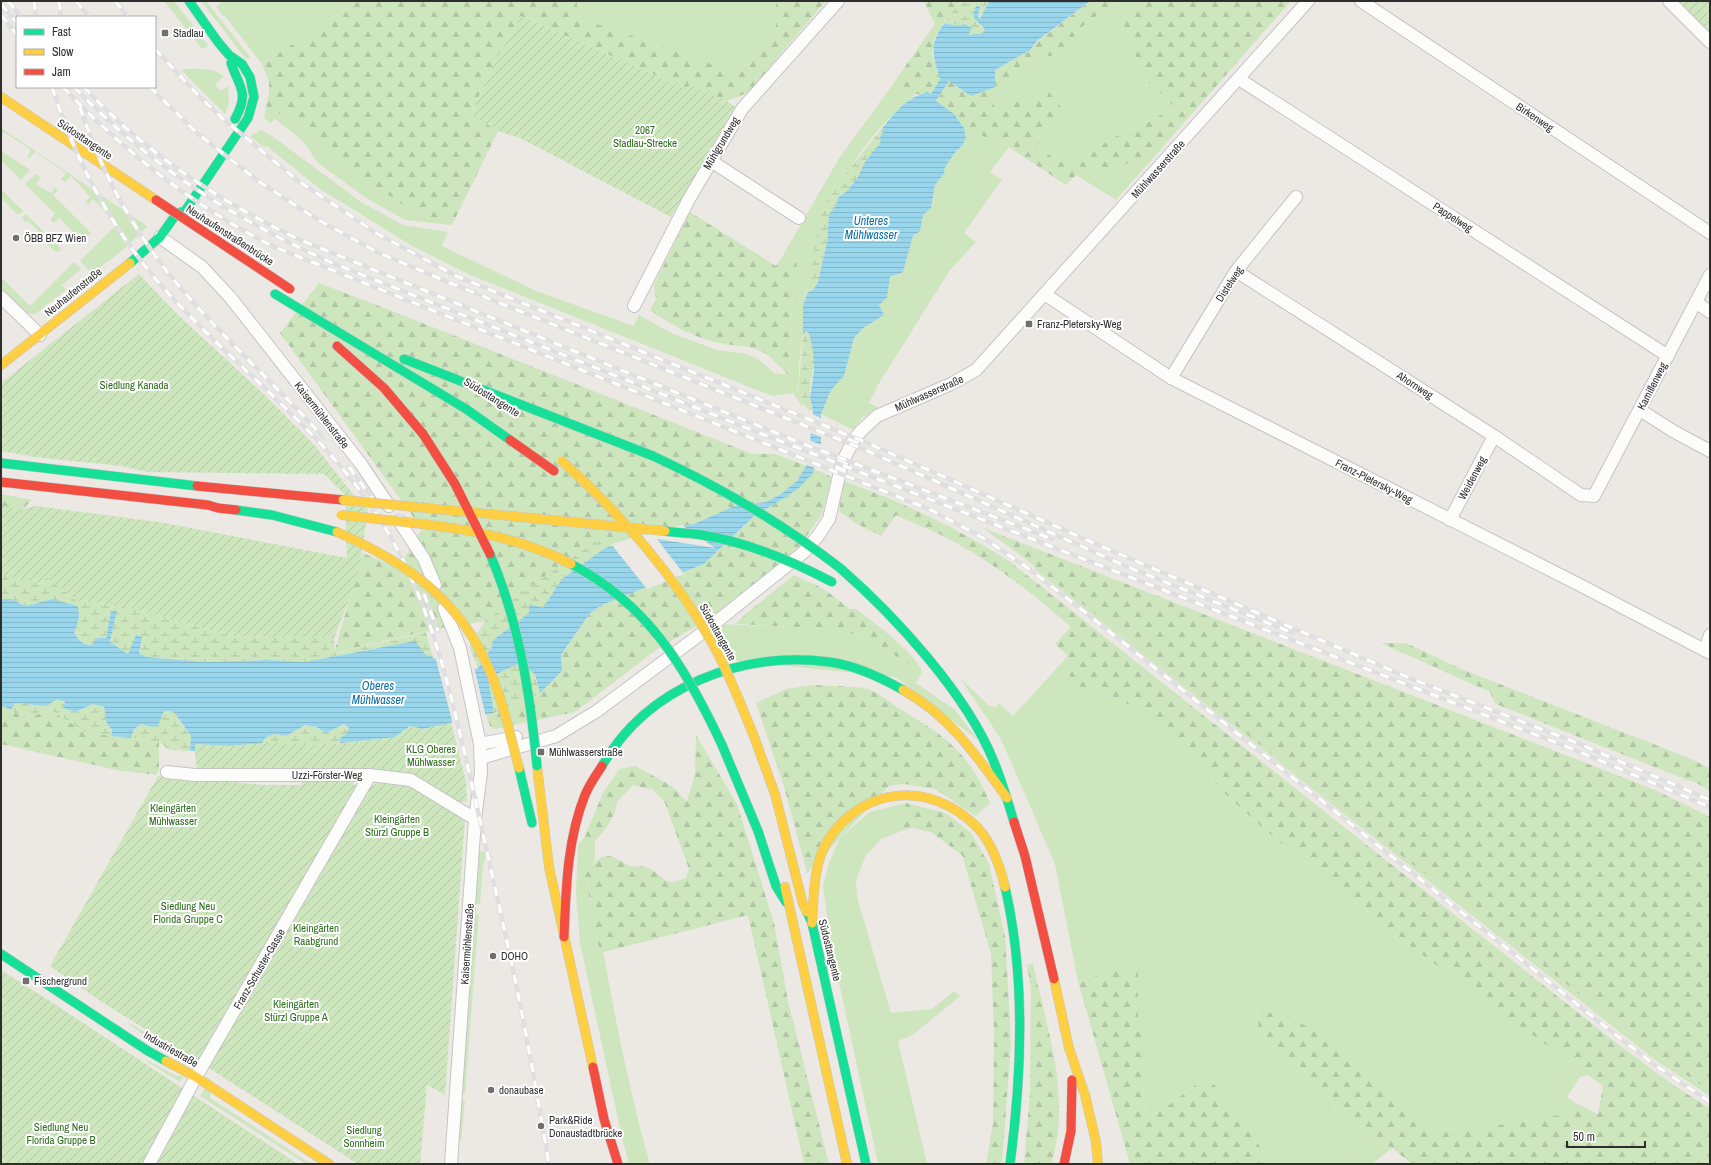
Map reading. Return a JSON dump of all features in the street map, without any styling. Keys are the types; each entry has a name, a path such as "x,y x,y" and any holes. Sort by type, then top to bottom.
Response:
{"main road":[{"path":"160,237 177,209 185,211 252,110 254,94 252,80 241,62 230,56 188,1"},
{"path":"229,129 237,116 242,93 230,56"},
{"name":"Südosttangente","path":"1,98 156,200"},
{"name":"Neuhaufenstraßenbrücke","path":"156,200 294,291"},
{"path":"162,220 175,229"},
{"name":"Neuhaufenstraße","path":"1,365 144,252 160,237"},
{"path":"271,292 310,327"},
{"path":"282,302 466,409 557,473"},
{"path":"329,341 348,354 384,388 423,434 451,476 478,525 494,560 509,604 521,649 530,694 537,766 550,867 604,1119 618,1164"},
{"name":"Südosttangente","path":"458,390 401,357 653,456 693,474 756,509 794,533 856,582 887,616"},
{"name":"Südosttangente","path":"559,459 627,523 653,554 686,599 709,637 731,679 775,794 803,904 812,923 866,1164"},
{"path":"1,462 12,465 115,476 148,482 702,535 737,543 770,554 800,566 843,588"},
{"path":"1,482 208,504 216,502 294,510"},
{"path":"208,504 215,508 276,516 337,532 387,554 411,569 430,584 465,624 490,672 500,699 519,768 534,834"},
{"path":"337,515 442,527 510,539 549,553 584,571 632,605 662,638 687,675 722,745 758,832 776,886 789,907"},
{"path":"601,515 622,536"},
{"path":"861,600 887,616 929,659 960,700 990,750 1020,839 1046,940 1069,1048 1085,1095 1096,1142 1104,1164"},
{"name":"Südosttangente","path":"690,630 701,650"},
{"path":"564,937 570,847 580,809 595,776 613,746 633,723 654,705 680,688 720,670 756,661 781,658 809,659 836,663 883,678 917,696 948,721 967,742 1007,798"},
{"path":"708,663 719,684"},
{"path":"812,923 818,868 828,841 846,817 868,803 884,797 899,794 915,794 930,797 947,804 960,812 984,836 993,850 1005,888 1015,955 1019,1040 1018,1094 1010,1164"},
{"path":"537,849 544,878 564,937"},
{"path":"780,866 847,1164"},
{"name":"Industriestraße","path":"1,954 148,1051 196,1077 329,1164"},
{"path":"1064,1164 1071,1131 1073,1111 1069,1048"},
{"path":"604,1119 606,1151 610,1164"},
{"path":"1096,1142 1098,1164"}],"street":[{"name":"Mühlgrundweg","path":"634,306 689,199 742,109 838,1"},
{"name":"Mühlwasserstraße","path":"481,758 556,736 597,711 702,633 804,552 818,536 829,519 842,463 853,441 860,432 877,416 951,384 976,370 1046,295 1308,1"},
{"name":"Birkenweg","path":"1361,1 1710,233"},
{"path":"1669,1 1710,42"},
{"name":"Pappelweg","path":"1239,79 1668,356"},
{"path":"711,161 799,218"},
{"name":"Distelweg","path":"1171,378 1236,271 1296,197"},
{"name":"Kaisermühlenstraße","path":"160,237 202,267 230,297 361,464 424,559 460,648 480,744 481,772 475,819 451,1164"},
{"name":"Ahornweg","path":"1236,271 1494,436 1581,495 1594,496"},
{"name":"Kamillenweg","path":"1594,496 1697,303 1710,275"},
{"name":"Franz-Pletersky-Weg","path":"1046,295 1171,378 1707,651"},
{"path":"1,297 40,335"},
{"path":"1697,303 1710,312"},
{"path":"1640,410 1673,431 1710,451"},
{"name":"Weidenweg","path":"1450,520 1494,436"},
{"path":"1707,651 1710,635"},
{"name":"Mühlwasserstraße","path":"480,744 576,724"},
{"name":"Uzzi-Förster-Weg","path":"168,772 195,775 370,775 410,780 475,819"},
{"name":"Franz-Schuster-Gasse","path":"149,1164 196,1077 370,775"}],"green space":[{"path":"164,1 174,1 208,45 207,47 202,49"},
{"path":"201,1 206,1 250,57 246,59"},
{"path":"223,1 359,1 262,64 225,16 223,16 216,7"},
{"path":"359,1 577,1 577,11 591,22 706,61 723,71 733,72 748,63 768,42 776,26 776,1 826,1 750,92 727,101 691,85 684,88 521,16 493,65 471,113 498,131 454,221 419,216 330,155 286,109 276,116 264,118 269,92 269,81 262,64"},
{"path":"577,1 776,1 776,26 768,42 748,63 733,72 723,71 706,61 591,22 577,11"},
{"path":"924,1 962,1 949,15 934,39 932,54 940,79 931,94 927,92 909,94 895,81 935,24"},
{"path":"962,1 989,1 980,19 978,17 980,12 977,5 978,23 985,30 983,33 967,35 964,24 956,26 945,23 949,15"},
{"path":"1090,1 1116,1 1084,25 1059,54 1033,60 995,87 994,108 1049,92 1064,111 1036,146 1057,160 1093,153 1108,140 1176,108 1143,77 1123,22 1144,1 1291,1 1153,158 1076,175 1066,185 1009,147 964,128 954,114 936,102 949,81 995,70 1030,50 1037,42"},
{"path":"1116,1 1144,1 1143,77 1176,108 1108,140 1093,153 1057,160 1036,146 1064,111 994,108 995,87 1033,60 1059,54 1084,25"},
{"path":"1676,1 1710,1 1710,35"},
{"name":"2067 Stadlau-Strecke","path":"521,16 684,88 691,85 727,101 735,107 671,217 520,138 498,131 471,114 493,65"},
{"path":"180,69 210,70 220,73 224,77 215,84 220,91 228,86 229,103 225,114"},
{"path":"895,81 903,91 915,96 904,104 874,134 857,157 843,181 809,282 803,306 804,321 797,391 806,400 802,406 793,393 773,396 762,392 468,274 414,247 320,189 268,147 262,146 250,136 261,130 272,136 361,202 403,225 448,232 442,246 536,291 634,326 639,315 669,332 717,350 746,354 758,359 774,373 788,375 793,292 797,263 782,257 838,160"},
{"path":"286,109 331,155 419,216 454,221 451,225 405,220 366,198 318,163 302,140 275,119 271,123 264,118 276,116"},
{"path":"883,127 882,142 865,162 858,177 848,190 838,198 836,206 829,214 827,242 818,282 813,290 807,293 820,216 825,204 850,168"},
{"path":"1,128 147,227 124,249 94,272 90,272 80,261 117,224 93,199 88,205 85,202 90,197 71,176 65,182 61,179 66,173 35,152 30,158 27,157 31,150 4,132 1,136"},
{"path":"964,128 1009,147 990,172 1002,180 964,233 976,242 950,270 878,385 869,403 878,407 862,418 853,430 821,414 831,390 844,376 854,338 863,328 884,315 879,305 887,298 890,277 903,272 913,236 920,231 923,215 931,208 935,185 944,174 945,167 956,151 962,146 966,138"},
{"path":"1,151 30,170 21,180 1,160"},
{"path":"1153,158 1116,200 1076,175"},
{"path":"36,174 41,177 36,184 51,193 55,187 58,190 53,195 91,233 83,241 59,218 54,223 50,219 55,214 25,184"},
{"path":"1,189 23,211 18,215 1,198"},
{"path":"690,212 776,266 782,257 797,263 793,292 788,375 763,352 749,347 725,344 705,339 676,326 650,310 656,299 654,285"},
{"path":"26,214 62,250 56,252 42,240 45,237 28,221 26,223 22,218"},
{"path":"74,262 81,269 62,285 66,290 35,314 26,313 1,288 1,277 30,306"},
{"name":"Siedlung Kanada","path":"139,274 176,313 270,400 315,446 352,493 368,509 358,577 334,638 231,636 130,608 76,600 46,577 42,584 1,574 1,506 23,509 35,506 159,522 347,558 345,495 324,474 146,472 122,466 35,457 1,451 1,383"},
{"path":"319,283 752,454 775,454 807,466 797,481 786,491 766,502 737,505 696,523 605,548 596,541 543,577 485,621 414,634 334,653 363,553 398,568 422,529 280,333"},
{"path":"805,331 811,338 814,345 814,363 810,390 810,400 813,410 810,411 803,404 806,400 798,395 803,334"},
{"path":"814,469 830,476 831,481 822,514 799,547 716,614 656,650 575,712 495,729 490,726 486,715 509,709 528,700 562,671 561,655 590,613 602,605 704,564 754,516 786,497 813,473"},
{"path":"844,481 908,507 949,526 1009,561 1615,1042 1676,1087 1710,1108 1710,1164 1412,1164 1392,1148 1364,1133 1336,1108 1309,1074 1284,1054 1259,1030 1257,1011 1289,1016 1322,1036 1374,1081 1405,1112 1423,1125 1440,1130 1473,1129 1566,1114 1574,1102 1598,1114 1603,1086 1410,946 1266,831 1222,791 1198,760 1131,706 1102,691 1084,688 1071,691 1068,656 1055,644 1071,627 1041,601 993,565 958,544 896,515 881,536 855,523 839,511"},
{"path":"1,494 32,500 23,509 1,506"},
{"path":"983,528 1655,790 1710,817 1710,1091 1661,1058 1283,763 1031,563"},
{"path":"596,541 605,548 561,580 543,608 530,613 493,640 492,647 478,668 469,646 485,621 543,577"},
{"path":"1031,563 1283,763 1661,1058 1710,1091 1710,1096 1655,1060 1037,571"},
{"path":"1,574 42,584 46,577 76,600 130,608 231,636 334,638 335,653 426,632 433,658 424,654 386,646 305,662 269,660 204,662 146,657 139,653 142,638 137,635 128,654 110,642 117,611 111,612 106,638 92,646 81,642 74,633 79,619 52,599 26,606 11,599 2,599 1,601"},
{"path":"794,575 824,589 850,609 856,609 863,614 904,648 919,665 922,672 883,648 854,634 813,628 735,624"},
{"path":"719,624 813,628 854,634 883,648 922,672 916,683 955,710 979,741 896,677 737,661"},
{"path":"1381,643 1406,643 1461,669 1684,756 1710,768 1710,791 1695,782 1496,704 1490,692"},
{"path":"1068,656 1071,691 1084,688 1102,691 1131,706 1198,760 1222,791 1266,831 1410,946 1589,1075 1580,1077 1567,1097 1574,1102 1566,1114 1473,1129 1440,1130 1423,1125 1405,1112 1374,1081 1257,1011 1259,1030 1284,1054 1309,1074 1336,1108 1364,1133 1392,1148 1372,1164 1273,1164 1208,1076 1148,1120 1141,1083 1141,1032 1138,1024 1138,966 1078,981 1055,864 1001,739 960,678 989,706 996,707 999,703 1013,716"},
{"path":"518,664 535,674 540,693 518,706 494,713 488,678"},
{"path":"813,685 863,688 872,690 928,726 964,757 982,785 990,803 976,816 935,789 905,784 889,786 807,873 784,786 756,703 786,689"},
{"path":"58,698 75,712 93,704 104,707 111,729 111,736 85,732 52,711 26,717 11,710 15,703 46,706"},
{"path":"1,705 26,717 52,711 85,732 159,742 159,771 156,775 116,770 1,744"},
{"path":"164,711 173,711 191,736 190,751 169,750 159,742 131,738 134,729 141,724 151,727"},
{"name":"KLG Oberes Mühlwasser","path":"451,722 466,781 467,802 457,802 412,776 197,771 194,744 230,746 266,742 324,745 395,737 410,726 423,729"},
{"path":"344,724 349,728 346,734 340,738 340,743 324,745 262,743 265,738 274,734 286,736 305,725 316,727 326,733"},
{"path":"696,735 737,804 774,923 788,1001 829,1164 804,1164 748,915 600,953 585,874 596,861 600,858 608,856 613,857 630,866 643,866 651,869 667,881 672,882 686,878 689,869 665,803 653,790 633,785 617,802 615,812 607,827 595,841 585,836 603,793 619,769 636,766 673,787 687,802 695,774"},
{"path":"158,776 264,785 301,785 304,779 348,780 360,788 203,1059 197,1061 102,1002 50,966"},
{"path":"383,780 406,782 465,818 445,1095 427,1085 420,1164 358,1164 206,1066 355,807 370,787"},
{"path":"906,803 902,831 881,839 865,857 856,880 857,897 891,1013 932,1009 954,991 960,996 914,1034 898,1041 927,1164 878,1164 831,945 823,886 829,863 840,838 870,812"},
{"path":"906,803 946,813 971,833 989,864 1005,936 1011,1042 1002,1164 986,1164 993,1123 994,1034 991,954 962,855 931,832 912,828 902,831"},
{"path":"585,836 595,841 595,860 585,874 600,953 603,951 624,1058 650,1164 629,1164 580,943 576,892 578,846"},
{"path":"479,851 487,853 483,866 480,904 477,904 475,902"},
{"path":"479,914 465,1094 461,1094 474,916"},
{"path":"1033,964 1055,1064 1058,1089 1059,1115 1057,1140 1051,1164 1024,1164 1030,1093 1031,990 1027,965"},
{"path":"1138,965 1138,1024 1141,1032 1141,1083 1148,1120 1208,1076 1273,1164 1130,1164 1078,981"},
{"name":"Siedlung Neu Florida Gruppe B","path":"1,970 39,994 298,1164 1,1164"},
{"path":"128,1024 133,1025 189,1060 187,1063 152,1044 151,1039"},
{"path":"147,1060 176,1076 183,1076 180,1082 146,1061"},
{"path":"205,1088 210,1092 210,1098 311,1164 306,1164 200,1096"},
{"path":"461,1100 465,1100 461,1141 457,1141"}],"water":[{"name":"Oberes Mühlwasser","path":"989,1 1090,1 1037,41 1030,50 995,70 995,87 971,96 949,81 936,101 954,114 964,128 966,138 962,146 956,151 945,167 944,174 935,185 931,208 923,215 920,231 913,236 903,272 890,277 887,298 879,305 884,315 863,328 854,338 844,376 831,390 821,414 821,444 813,473 800,487 754,516 704,564 602,605 590,613 561,655 562,671 540,693 535,674 518,664 488,678 494,713 423,729 410,726 395,737 340,743 340,738 346,734 349,728 344,724 326,733 316,727 305,725 286,736 274,734 265,738 262,743 230,746 195,744 195,751 190,751 191,736 173,711 164,711 158,726 151,727 141,724 134,729 131,738 111,736 112,730 107,724 104,707 93,704 75,712 63,708 65,702 58,699 46,706 15,703 11,710 1,705 2,599 11,599 26,606 52,599 78,606 79,619 74,633 81,642 91,646 97,638 106,638 111,611 117,611 110,642 128,654 136,635 142,637 139,653 146,657 204,662 269,660 305,662 415,641 425,654 464,672 478,668 492,647 493,640 529,613 529,604 543,608 561,580 605,548 696,523 737,505 766,502 781,494 797,481 808,463 813,410 810,398 814,371 813,349 809,334 806,331 803,334 803,306 807,293 813,290 818,282 827,242 829,214 836,206 838,198 848,190 858,177 865,162 881,142 879,139 883,132 883,127 897,110 908,101 920,95 927,92 931,94 940,79 935,63 934,44 936,37 945,23 956,26 964,24 972,28 968,35 983,33 985,30 975,19 973,14 977,5 980,7 978,17 980,19"}],"pier":[{"path":"810,413 823,419 823,438 809,432"},
{"path":"808,440 822,445 815,468 805,464"},
{"path":"682,525 715,548 657,539 684,574 647,589 611,544"},
{"path":"435,656 464,670 474,667 486,717 453,724"}],"railway":[{"path":"8,1 20,16"},
{"path":"34,1 36,16"},
{"path":"59,1 61,16"},
{"path":"76,1 88,16"},
{"path":"115,1 127,16"},
{"path":"1,4 16,22"},
{"path":"1,15 16,34"},
{"path":"156,50 196,93 222,118 297,180 376,233 456,276 865,442 1096,544 1412,679 1577,743 1710,800"},
{"path":"52,88 85,170 130,247 168,293 224,350 282,405 337,462 362,493 384,526 402,558 417,590 440,658 459,728 517,989 549,1164"},
{"path":"64,88 110,133 161,176 215,213 272,246 931,510 985,539 1029,569 1081,609 1656,1066 1710,1102"},
{"path":"75,88 103,116 133,142 193,187 225,208 293,245 330,262 762,434 1575,750 1710,807"},
{"path":"85,88 107,111 157,154 211,191 298,239 796,441 1052,539"},
{"path":"151,88 197,133 258,181 315,218 379,253 863,449 1130,568 1293,633"},
{"path":"80,107 98,155 120,201 133,223 163,266 196,306 323,437"},
{"path":"349,467 374,501"},
{"path":"424,594 438,631"}],"traffic: fast":[{"path":"130,263 160,237 177,213 185,211 248,118 254,97 250,77 242,64 229,55 218,42 189,1"},
{"path":"231,63 242,90 242,102 235,119"},
{"path":"275,294 466,409 510,440"},
{"path":"404,359 653,456"},
{"path":"653,456 702,480 750,507 796,536 840,568"},
{"path":"1,463 197,486"},
{"path":"236,510 272,515 337,532"},
{"path":"665,531 697,534 736,542 769,553 832,582"},
{"path":"490,554 509,606 522,658 531,712 537,766"},
{"path":"571,564 598,580 622,598 662,641 679,664 722,745"},
{"path":"840,568 906,633 948,683 982,736 994,762 1014,822"},
{"path":"602,766 621,738 644,715 671,695 700,680 731,669 763,662 796,660 829,662 867,672 903,690"},
{"path":"722,745 758,831 776,886 786,902"},
{"path":"519,768 532,823"},
{"path":"1005,887 1012,921 1016,956 1020,1026 1017,1095 1010,1164"},
{"path":"807,912 812,923 866,1164"},
{"path":"1,954 148,1051 166,1061"}],"traffic: slow":[{"path":"1,97 156,200"},
{"path":"1,365 130,263"},
{"path":"562,461 606,503 626,525 683,596 715,648 753,734"},
{"path":"343,500 665,531"},
{"path":"341,515 459,529 488,535 516,542 571,564"},
{"path":"337,532 385,556 407,570 446,602 462,622 477,644 494,681 506,718 519,768"},
{"path":"903,690 920,700 948,724 973,752 1007,798"},
{"path":"753,734 775,794 803,904 807,912"},
{"path":"537,766 549,867 593,1067"},
{"path":"812,923 815,880 819,859 828,840 843,822 860,808 879,800 899,796 919,796 939,802 959,812 977,827 987,840 995,855 1005,887"},
{"path":"785,887 847,1164"},
{"path":"1054,979 1069,1048 1085,1095 1096,1142 1098,1164"},
{"path":"166,1061 196,1077 329,1164"}],"traffic: jam":[{"path":"156,200 290,289"},
{"path":"337,346 384,388 423,434"},
{"path":"423,434 455,484 490,554"},
{"path":"510,440 554,471"},
{"path":"1,482 208,505 236,510"},
{"path":"197,486 343,500"},
{"path":"564,937 568,865 574,829 585,795 602,766"},
{"path":"1014,822 1025,856 1054,979"},
{"path":"593,1067 604,1119 618,1164"},
{"path":"1064,1164 1071,1131 1072,1080"}],"place":[{"name":"Stadlau","path":"165,33"},
{"name":"ÖBB BFZ Wien","path":"16,238"},
{"name":"Franz-Pletersky-Weg","path":"1029,324"},
{"name":"Mühlwasserstraße","path":"541,752"},
{"name":"DOHO","path":"493,956"},
{"name":"Fischergrund","path":"26,981"},
{"name":"donaubase","path":"491,1090"},
{"name":"Park&Ride Donaustadtbrücke","path":"541,1126"}],"water label":[{"name":"Unteres Mühlwasser","path":"871,228"}],"park label":[{"name":"Kleingärten Mühlwasser","path":"173,814"},
{"name":"Kleingärten Stürzl Gruppe B","path":"397,825"},
{"name":"Siedlung Neu Florida Gruppe C","path":"188,912"},
{"name":"Kleingärten Raabgrund","path":"316,934"},
{"name":"Kleingärten Stürzl Gruppe A","path":"296,1010"},
{"name":"Siedlung Sonnheim","path":"364,1136"}]}
